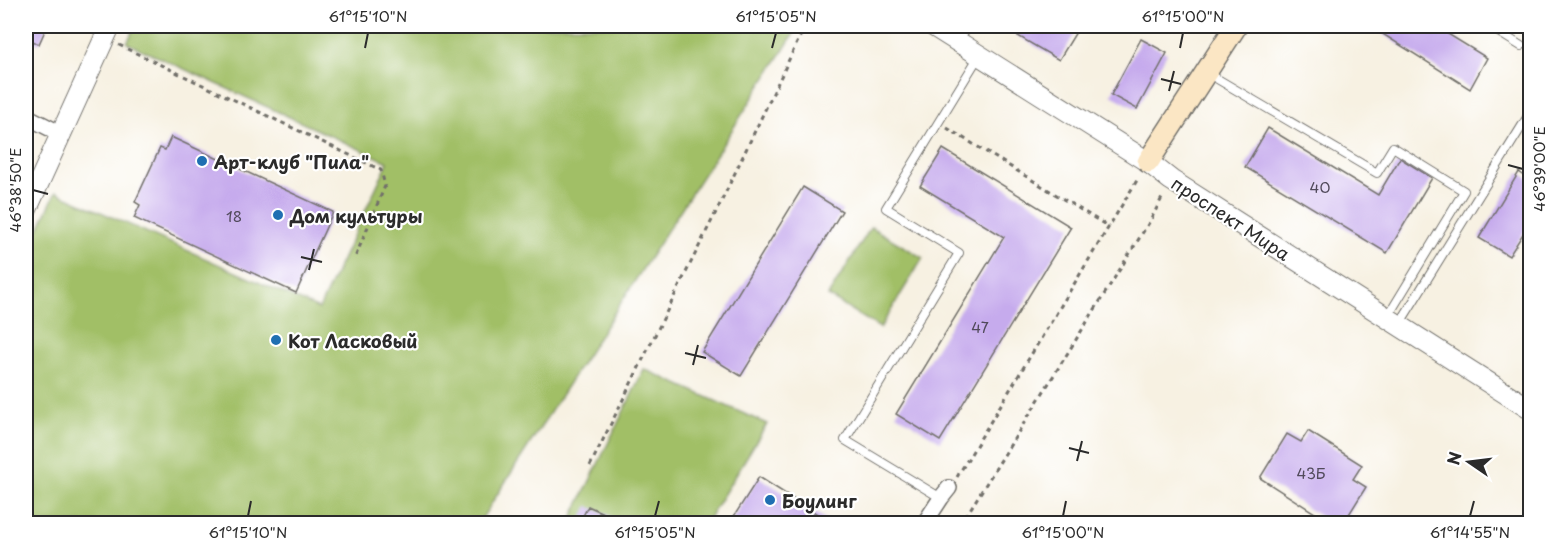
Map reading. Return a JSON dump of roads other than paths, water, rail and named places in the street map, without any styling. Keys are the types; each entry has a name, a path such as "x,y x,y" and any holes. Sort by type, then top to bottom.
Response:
{"main road":[{"path":"1148,162 1236,26"}],"street":[{"name":"проспект Мира","path":"933,26 1530,409"},
{"path":"26,211 107,32"},
{"path":"26,116 61,134"},
{"path":"924,524 945,493"}],"lane":[{"path":"1489,26 1521,46"},
{"path":"945,493 845,440 958,253 886,208 980,55"},
{"path":"1206,73 1377,173 1393,147 1464,190 1393,321"},
{"path":"1393,321 1530,113"}],"place":[{"name":"Арт-клуб \"Пила\"","path":"202,161"},
{"name":"Дом культуры","path":"278,215"},
{"name":"Кот Ласковый","path":"276,340"},
{"name":"Боулинг","path":"770,500"}]}
